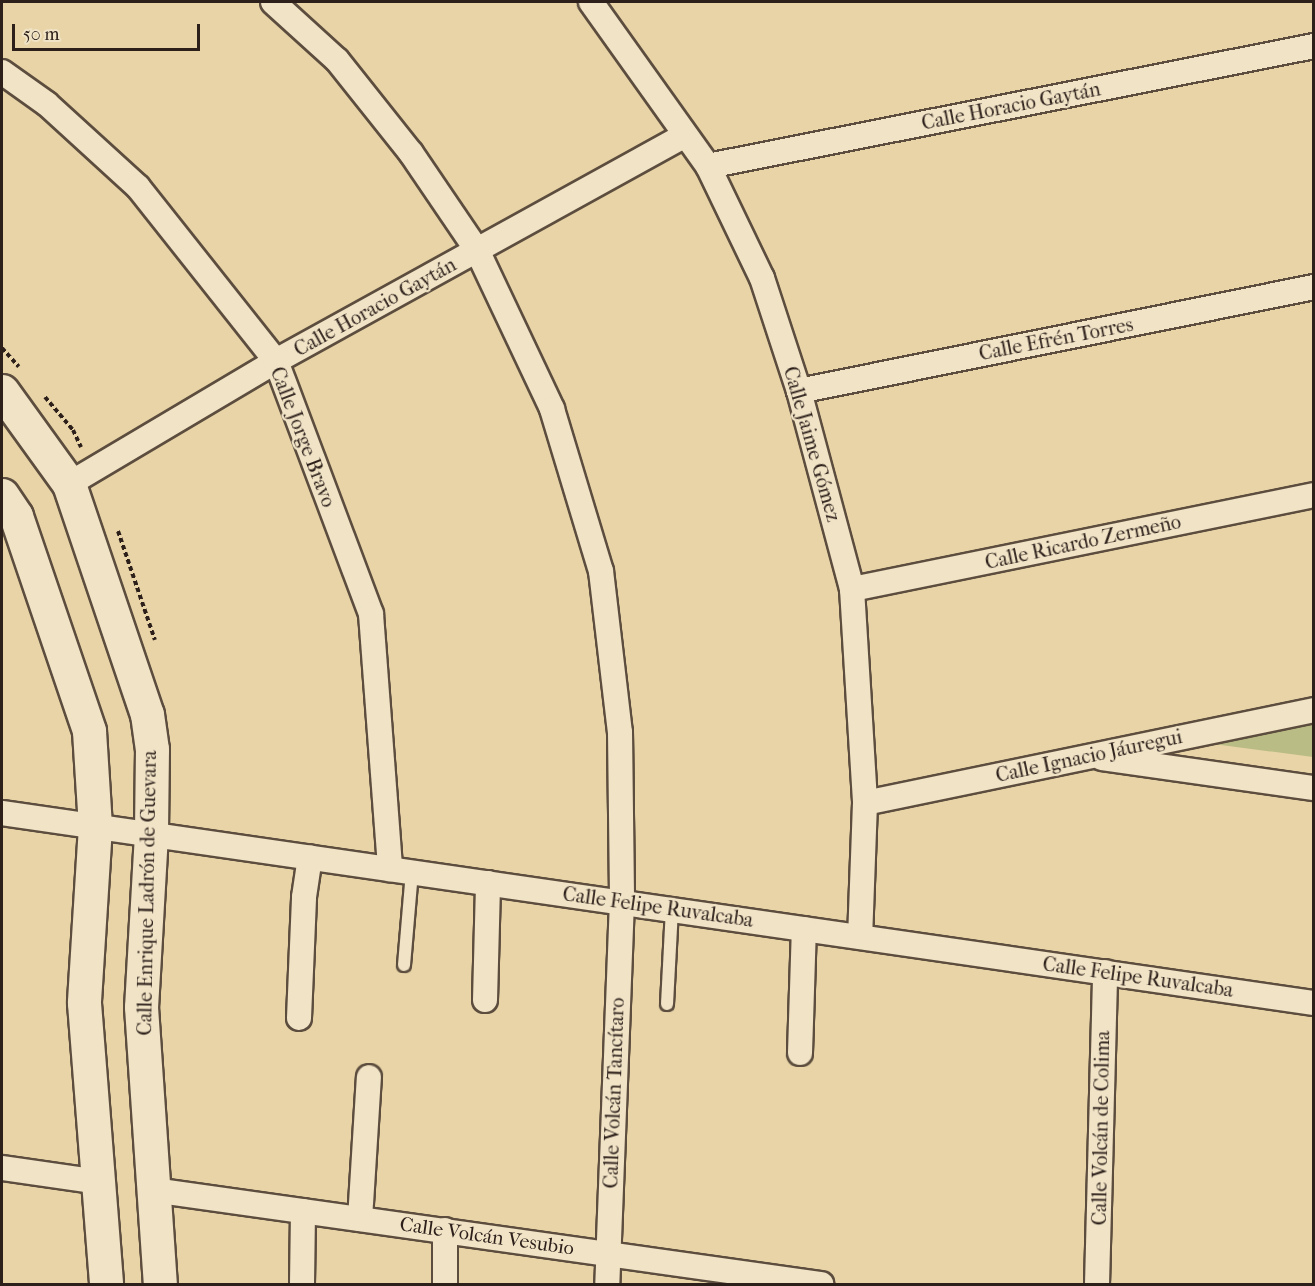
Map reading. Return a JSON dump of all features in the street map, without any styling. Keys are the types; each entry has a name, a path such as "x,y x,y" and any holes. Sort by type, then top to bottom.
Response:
{"street":[{"name":"Calle Volcán Tancítaro","path":"273,2 337,60 411,153 477,250 552,409 601,571 620,732 622,901 607,1284"},
{"name":"Calle Jaime Gómez","path":"591,2 684,136 708,166 762,278 799,391 852,589 865,803 860,937"},
{"name":"Calle Horacio Gaytán","path":"708,166 1314,46"},
{"name":"Calle Jorge Bravo","path":"2,72 47,104 138,187 276,362 371,614 401,870"},
{"name":"Calle Horacio Gaytán","path":"69,484 276,362 684,136"},
{"name":"Calle Efrén Torres","path":"799,391 1314,287"},
{"name":"Calle Enrique Ladrón de Guevara","path":"2,391 69,484 147,714 152,749 151,834 141,1007 160,1284"},
{"path":"2,495 16,516 81,699 92,753 95,826 84,1003 106,1284"},
{"name":"Calle Ricardo Zermeño","path":"852,589 1314,495"},
{"name":"Calle Ignacio Jáuregui","path":"865,803 1314,710"},
{"path":"1084,756 1314,788"},
{"name":"Calle Felipe Ruvalcaba","path":"2,813 1314,1003"},
{"path":"299,1018 304,897 310,857"},
{"path":"485,1000 488,883"},
{"path":"800,1053 804,929"},
{"name":"Calle Volcán de Colima","path":"1097,1284 1105,972"},
{"path":"360,1219 369,1077"},
{"path":"2,1168 99,1182"},
{"name":"Calle Volcán Vesubio","path":"153,1190 821,1284"},
{"path":"302,1284 303,1211"},
{"path":"445,1230 445,1284"}],"lane":[{"path":"401,870 404,965"},
{"path":"667,1004 672,910"}],"green space":[{"path":"1313,720 1313,757 1206,743"}]}
